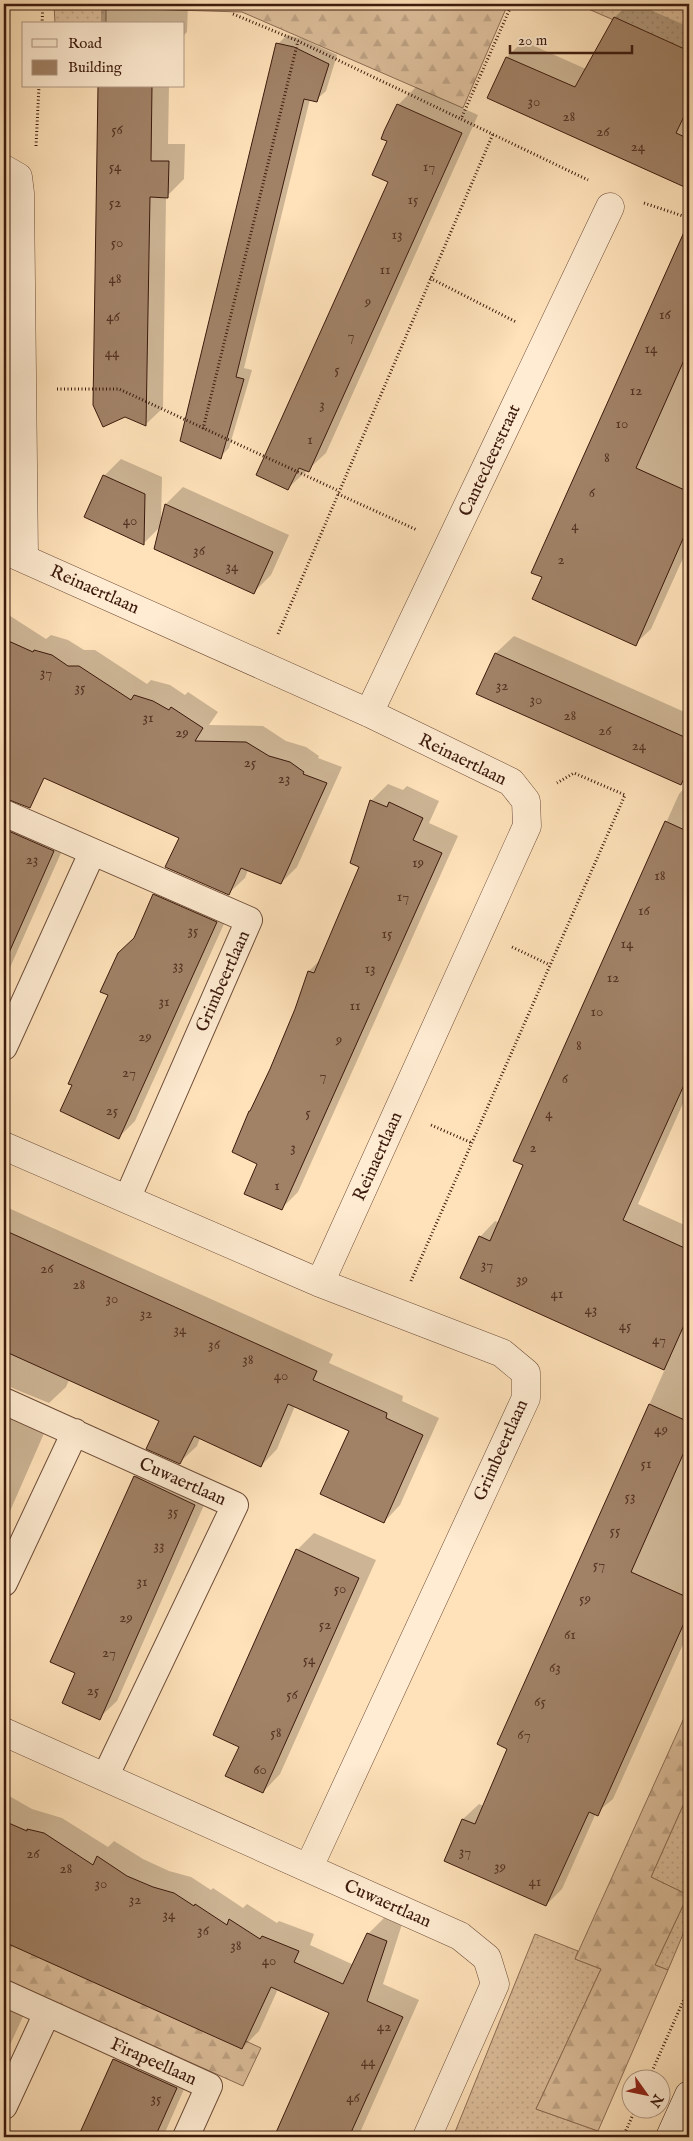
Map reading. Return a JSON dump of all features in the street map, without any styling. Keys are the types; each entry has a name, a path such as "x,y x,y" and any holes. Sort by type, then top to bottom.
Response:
{"street":[{"name":"Reinaertlaan","path":"11,173 20,193 22,389 14,553 369,714 511,782 526,801 527,826 320,1283"},
{"name":"Cantecleerstraat","path":"369,714 614,200"},
{"name":"Grimbeertlaan","path":"4,813 249,920 127,1199"},
{"path":"4,1047 92,853"},
{"name":"Grimbeertlaan","path":"4,1146 320,1283 502,1353 526,1372 526,1398 309,1867"},
{"name":"Cuwaertlaan","path":"4,1401 235,1505 105,1777"},
{"path":"4,1583 75,1432"},
{"name":"Cuwaertlaan","path":"4,1732 460,1936 487,1958 495,1984 427,2137"},
{"name":"Firapeellaan","path":"4,1993 209,2086 186,2137"},
{"path":"4,2106 47,2013"},
{"path":"670,2137 689,2095"}],"path":[{"path":"42,22 44,4"},
{"path":"461,120 512,4"},
{"path":"233,14 298,41 493,134 614,200 689,218"},
{"path":"203,429 298,41"},
{"path":"11,173 35,159 39,88"},
{"path":"264,666 493,134"},
{"path":"430,278 548,338"},
{"path":"22,389 120,389 449,544"},
{"path":"397,1312 625,794 574,773 526,801"},
{"path":"479,931 550,965"},
{"path":"398,1110 472,1143"},
{"path":"653,2068 689,1988"},
{"path":"623,2137 632,2118"}],"green space":[{"path":"54,4 106,4 106,22 55,22"},
{"path":"106,4 508,4 463,108 242,12 106,8"},
{"path":"577,4 689,4 689,53"},
{"path":"4,180 10,186 14,546 4,542"},
{"path":"689,1707 689,1792 651,1877 688,1895 655,1965 668,1970 625,2068 620,2068 620,2080 598,2131 536,2109 601,1969 575,1959"},
{"path":"689,1792 689,1920 668,1970 655,1965 688,1895 651,1877"},
{"path":"4,1931 261,2048 243,2086 4,1979"},
{"path":"535,1934 578,1951 575,1959 601,1969 536,2109 598,2131 595,2137 453,2137"}],"building":[{"path":"614,17 689,51 689,106 676,133 689,139 689,189 487,98 506,57 575,87"},
{"path":"276,43 294,47 329,64 317,102 304,99 236,377 244,379 221,459 180,441"},
{"path":"98,88 152,88 151,161 169,161 168,198 150,197 146,426 125,417 103,427 93,405"},
{"path":"397,104 462,133 309,472 299,468 288,490 256,475 388,182 372,175 387,141 381,139"},
{"path":"689,221 689,349 636,468 689,492 689,525 636,646 532,599 542,577 531,573"},
{"path":"103,475 145,494 144,545 84,517"},
{"path":"165,504 273,552 254,594 154,549"},
{"path":"4,639 33,652 34,650 52,655 68,666 79,666 131,700 134,695 153,701 169,710 171,707 203,728 195,741 246,742 269,756 290,762 304,772 303,774 327,783 281,884 241,868 229,895 165,867 179,838 44,778 30,808 4,798"},
{"path":"495,653 689,739 689,767 681,785 476,694"},
{"path":"370,800 387,807 389,802 423,818 413,840 442,853 282,1210 244,1194 257,1164 232,1152 249,1111 270,1069 295,1009 308,971 314,973 359,867 350,863"},
{"path":"665,821 689,832 689,1074 623,1220 689,1250 689,1314 664,1370 460,1278 479,1236 490,1241 523,1165 513,1161"},
{"path":"4,829 54,851 4,964"},
{"path":"153,894 217,922 119,1139 60,1111 72,1085 68,1084 108,995 100,992 118,953 134,938"},
{"path":"4,1230 317,1371 313,1380 387,1413 386,1418 423,1435 384,1523 320,1494 349,1431 288,1404 261,1467 194,1436 180,1464 146,1449 159,1421 4,1351"},
{"path":"649,1404 689,1422 689,1441 631,1572 689,1598 689,1612 598,1816 589,1812 546,1906 444,1861 462,1819 475,1824 507,1749 497,1744"},
{"path":"134,1476 195,1505 100,1720 62,1703 75,1673 50,1662"},
{"path":"296,1549 359,1578 263,1793 225,1776 239,1747 213,1735"},
{"path":"4,1821 27,1831 27,1829 44,1833 93,1865 97,1856 127,1876 153,1887 174,1893 227,1925 229,1919 260,1939 262,1936 299,1951 294,1962 343,1984 367,1933 387,1941 367,2001 403,2017 349,2137 274,2137 329,2013 271,1987 242,2049 4,1942"},
{"path":"113,2059 177,2088 155,2137 78,2137"}]}
